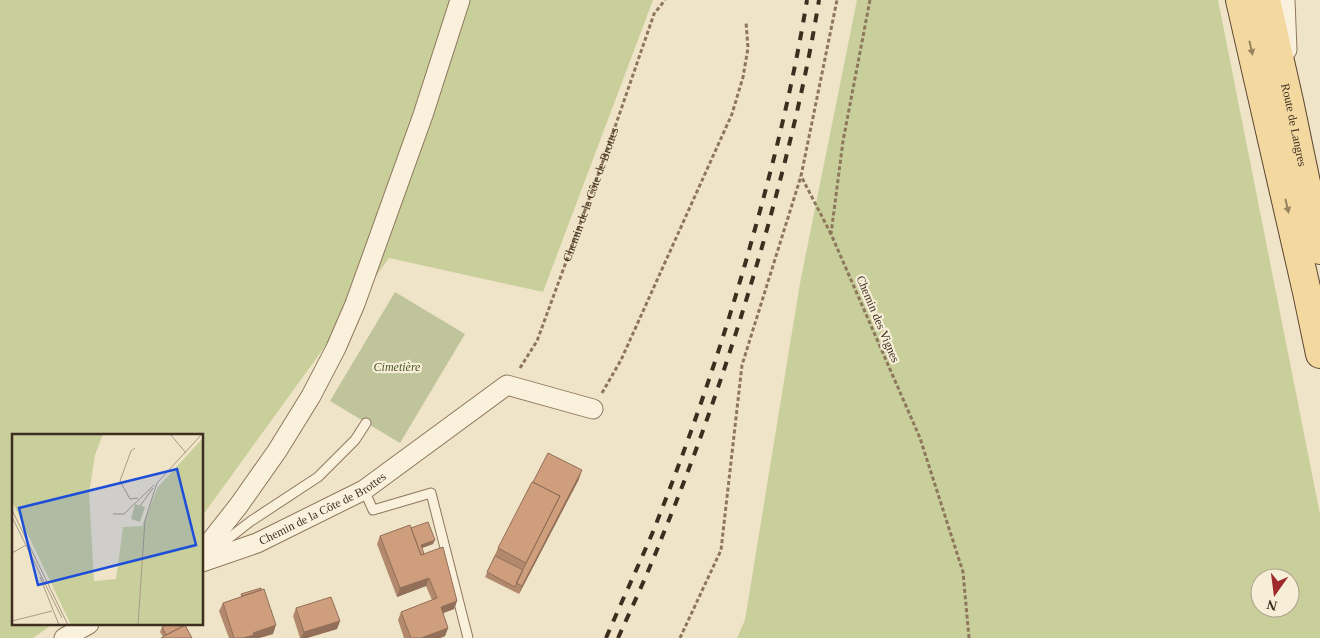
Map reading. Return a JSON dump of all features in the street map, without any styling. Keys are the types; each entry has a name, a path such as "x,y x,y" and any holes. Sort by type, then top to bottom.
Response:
{"main road":[{"path":"1240,0 1320,354"},
{"name":"Route de Langres","path":"1266,0 1320,250"}],"street":[{"path":"204,550 240,505 277,451 311,396 336,348 355,304 423,115 460,0"},
{"path":"1285,0 1289,101"},
{"path":"507,385 593,409"},
{"name":"Chemin de la Côte de Brottes","path":"204,561 257,543 364,490 507,385"},
{"path":"64,638 85,626"}],"lane":[{"path":"204,557 318,477 355,440 366,423"},
{"path":"364,490 373,510 431,493 468,638"}],"path":[{"name":"Chemin de la Côte de Brottes","path":"507,385 537,341 654,14 665,0"},
{"path":"680,638 721,550 742,365 801,176 837,0"},
{"path":"831,234 843,142 870,0"},
{"path":"593,409 621,360 732,114 743,77 748,48 746,22"},
{"name":"Chemin des Vignes","path":"801,176 831,234 920,438 963,572 969,638"}],"green space":[{"path":"0,0 653,0 543,292 389,258 204,514 204,434 12,434 12,626 50,626 33,638 0,638"},
{"path":"857,0 1218,0 1320,514 1320,638 737,638 745,620 800,283"},
{"name":"Cimetière","path":"395,292 465,334 400,443 330,401"}],"building":[{"path":"548,453 582,470 522,586 516,583 560,496 533,482"},
{"path":"532,482 560,496 526,563 498,548"},
{"path":"428,522 435,540 421,545 424,554 421,555 411,528"},
{"path":"410,525 421,555 443,547 457,601 441,607 448,628 421,638 411,638 401,612 437,598 429,578 400,588 380,536"},
{"path":"495,556 523,570 515,587 487,572"},
{"path":"261,588 261,590 242,596 241,594"},
{"path":"264,589 276,625 253,633 254,635 234,638 223,603"},
{"path":"331,597 340,621 304,632 296,608"},
{"path":"164,626 183,626 166,635 162,627"},
{"path":"186,626 192,638 161,638"}],"railway":[{"path":"606,638 652,534 694,424 731,312 776,148 790,89 807,0"},
{"path":"618,638 677,501 717,390 741,315 788,151 802,91 819,0"}]}
